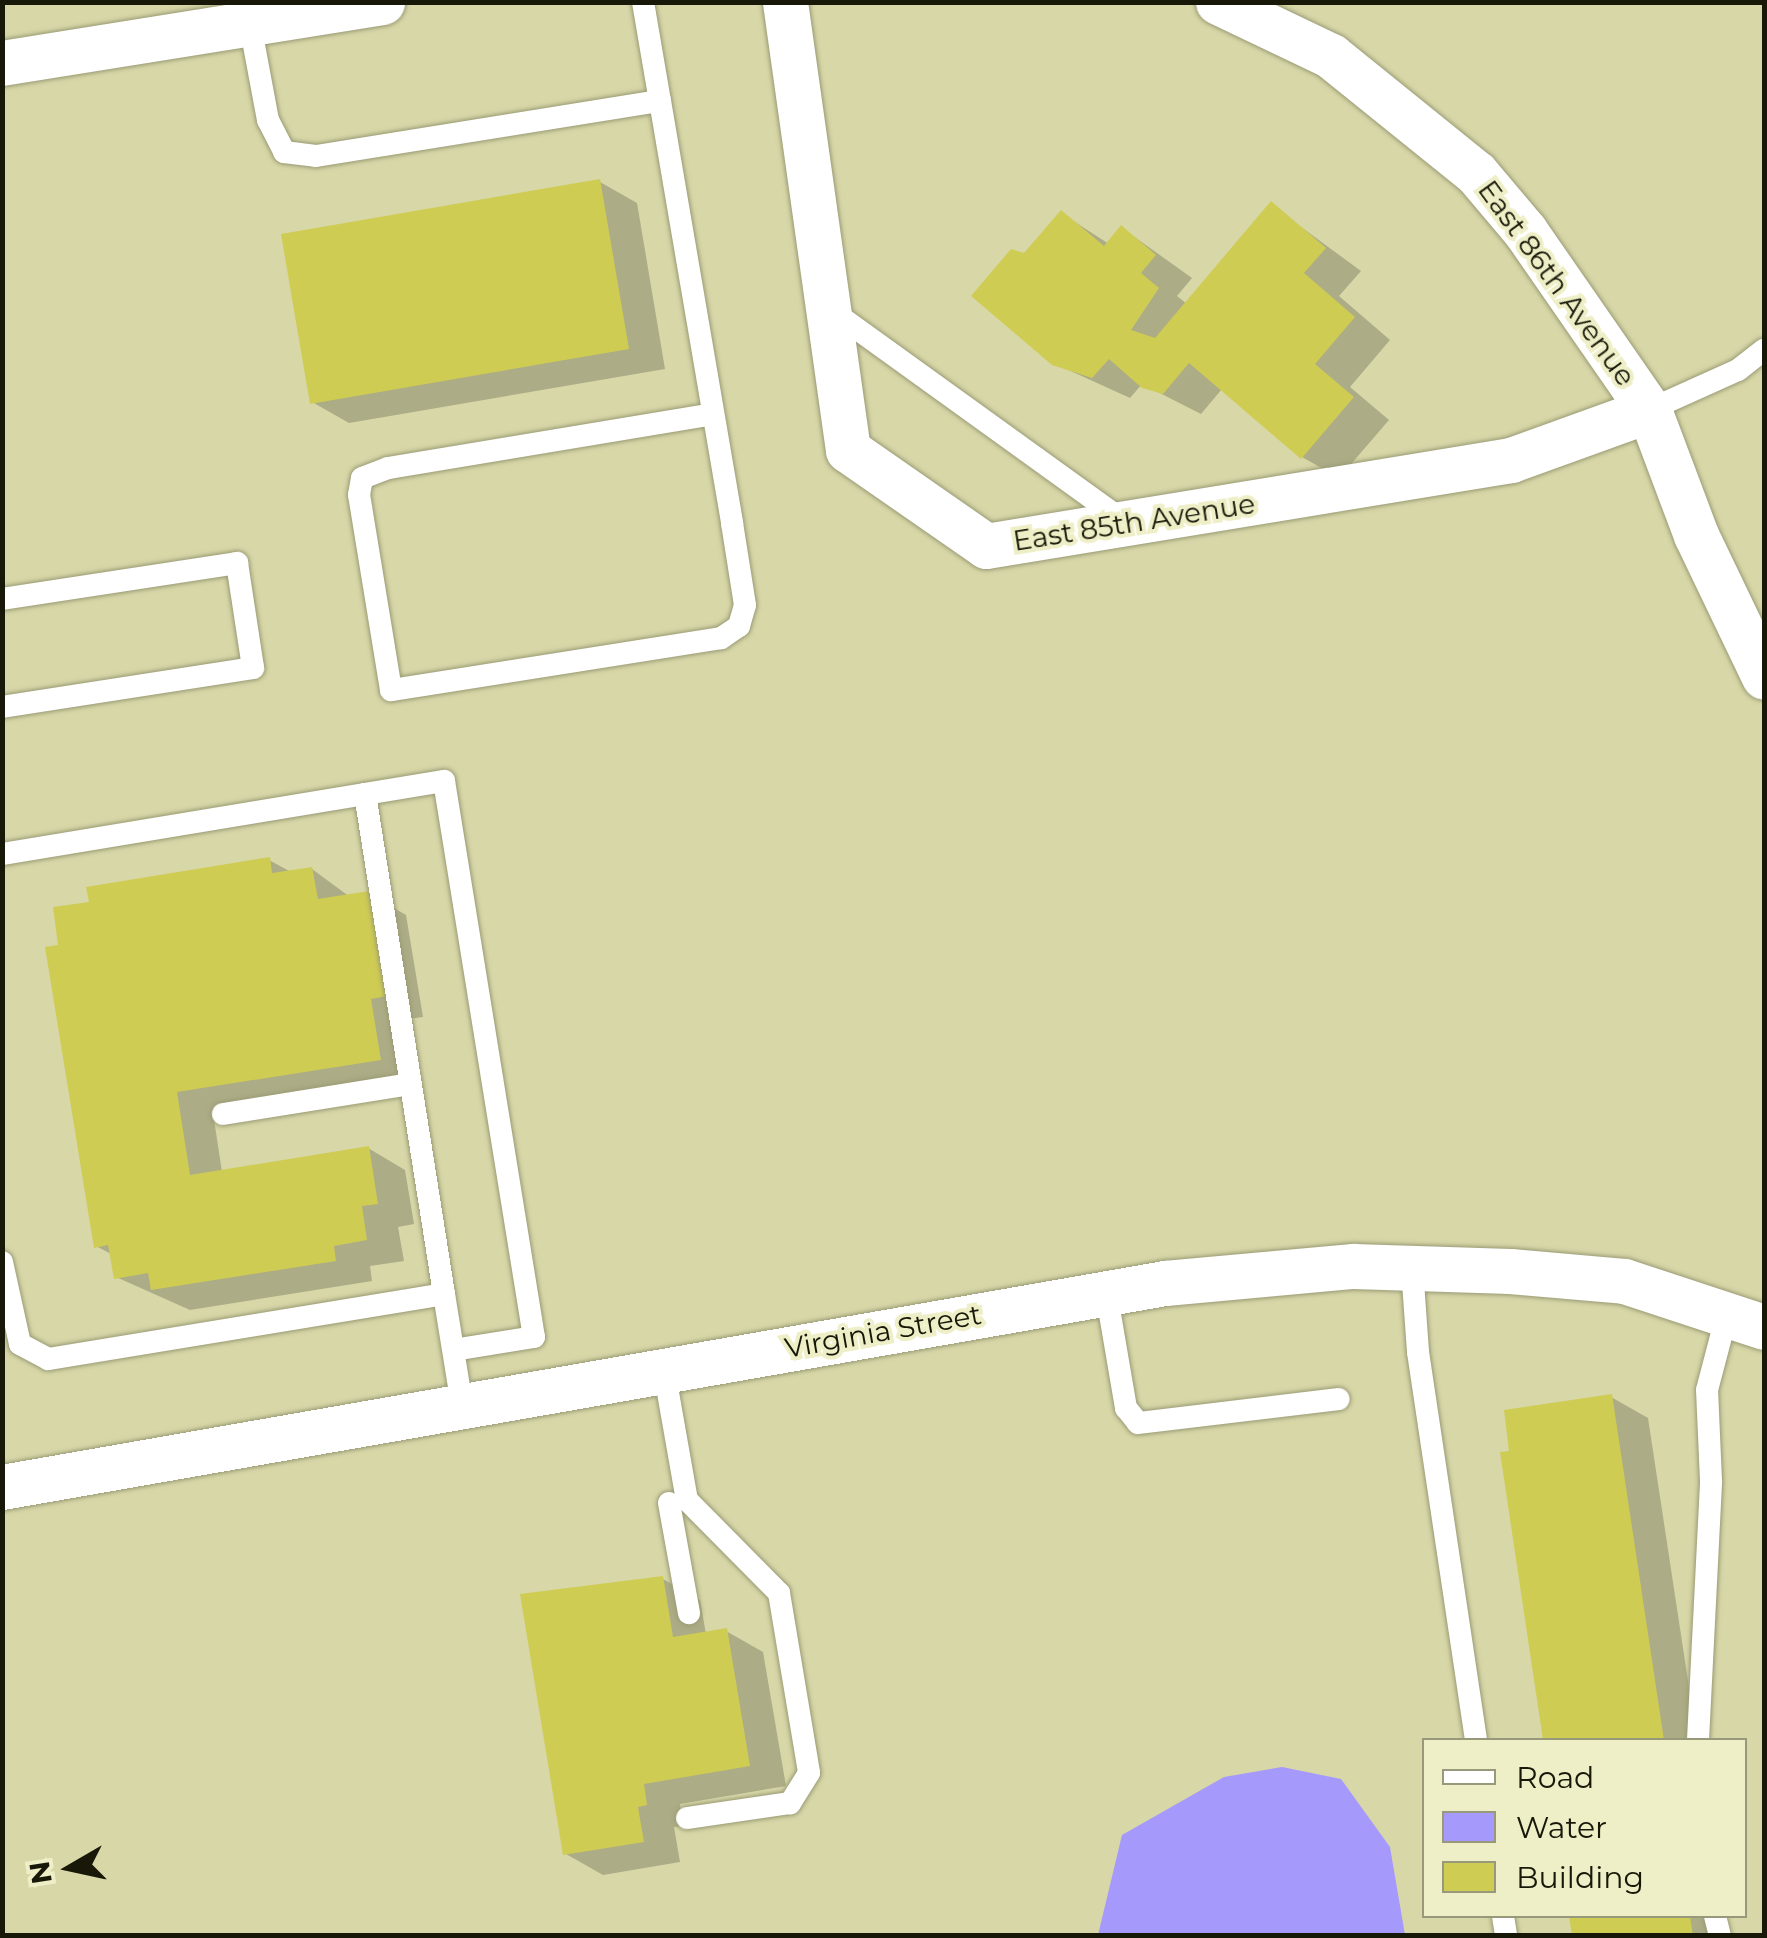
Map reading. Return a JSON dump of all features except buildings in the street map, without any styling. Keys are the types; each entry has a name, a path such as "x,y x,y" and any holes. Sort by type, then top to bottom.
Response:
{"street":[{"path":"2,63 382,2"},
{"name":"East 85th Avenue","path":"785,2 848,450 986,546 1511,460 1649,410"},
{"name":"East 86th Avenue","path":"1218,2 1331,56 1476,172 1649,410 1696,535 1764,677"},
{"name":"Virginia Street","path":"2,1486 1106,1292 1353,1266 1624,1281 1746,1321"}],"lane":[{"path":"644,2 745,604 739,626 721,638 391,690 359,495 362,478 388,468 713,414"},
{"path":"250,24 268,120 284,152 316,156 660,101"},
{"path":"828,308 1128,524"},
{"path":"1649,410 1738,370 1764,350"},
{"path":"2,599 237,563 254,668 2,707"},
{"path":"2,854 444,781 534,1337 454,1350"},
{"path":"364,794 462,1405"},
{"path":"223,1114 410,1084"},
{"path":"2,1262 20,1344 48,1359 444,1294"},
{"path":"1412,1268 1418,1352 1476,1738"},
{"path":"1106,1292 1126,1408 1138,1424 1339,1398"},
{"path":"1698,1738 1711,1481 1706,1390 1746,1321"},
{"path":"664,1370 687,1500 778,1593 810,1773 790,1803 687,1818"},
{"path":"670,1503 690,1614"}],"shaded area":[{"path":"3,3 1764,3 1764,1935 3,1936"}],"water":[{"path":"1282,1767 1341,1779 1390,1847 1405,1935 1098,1935 1122,1835 1224,1777"}]}
